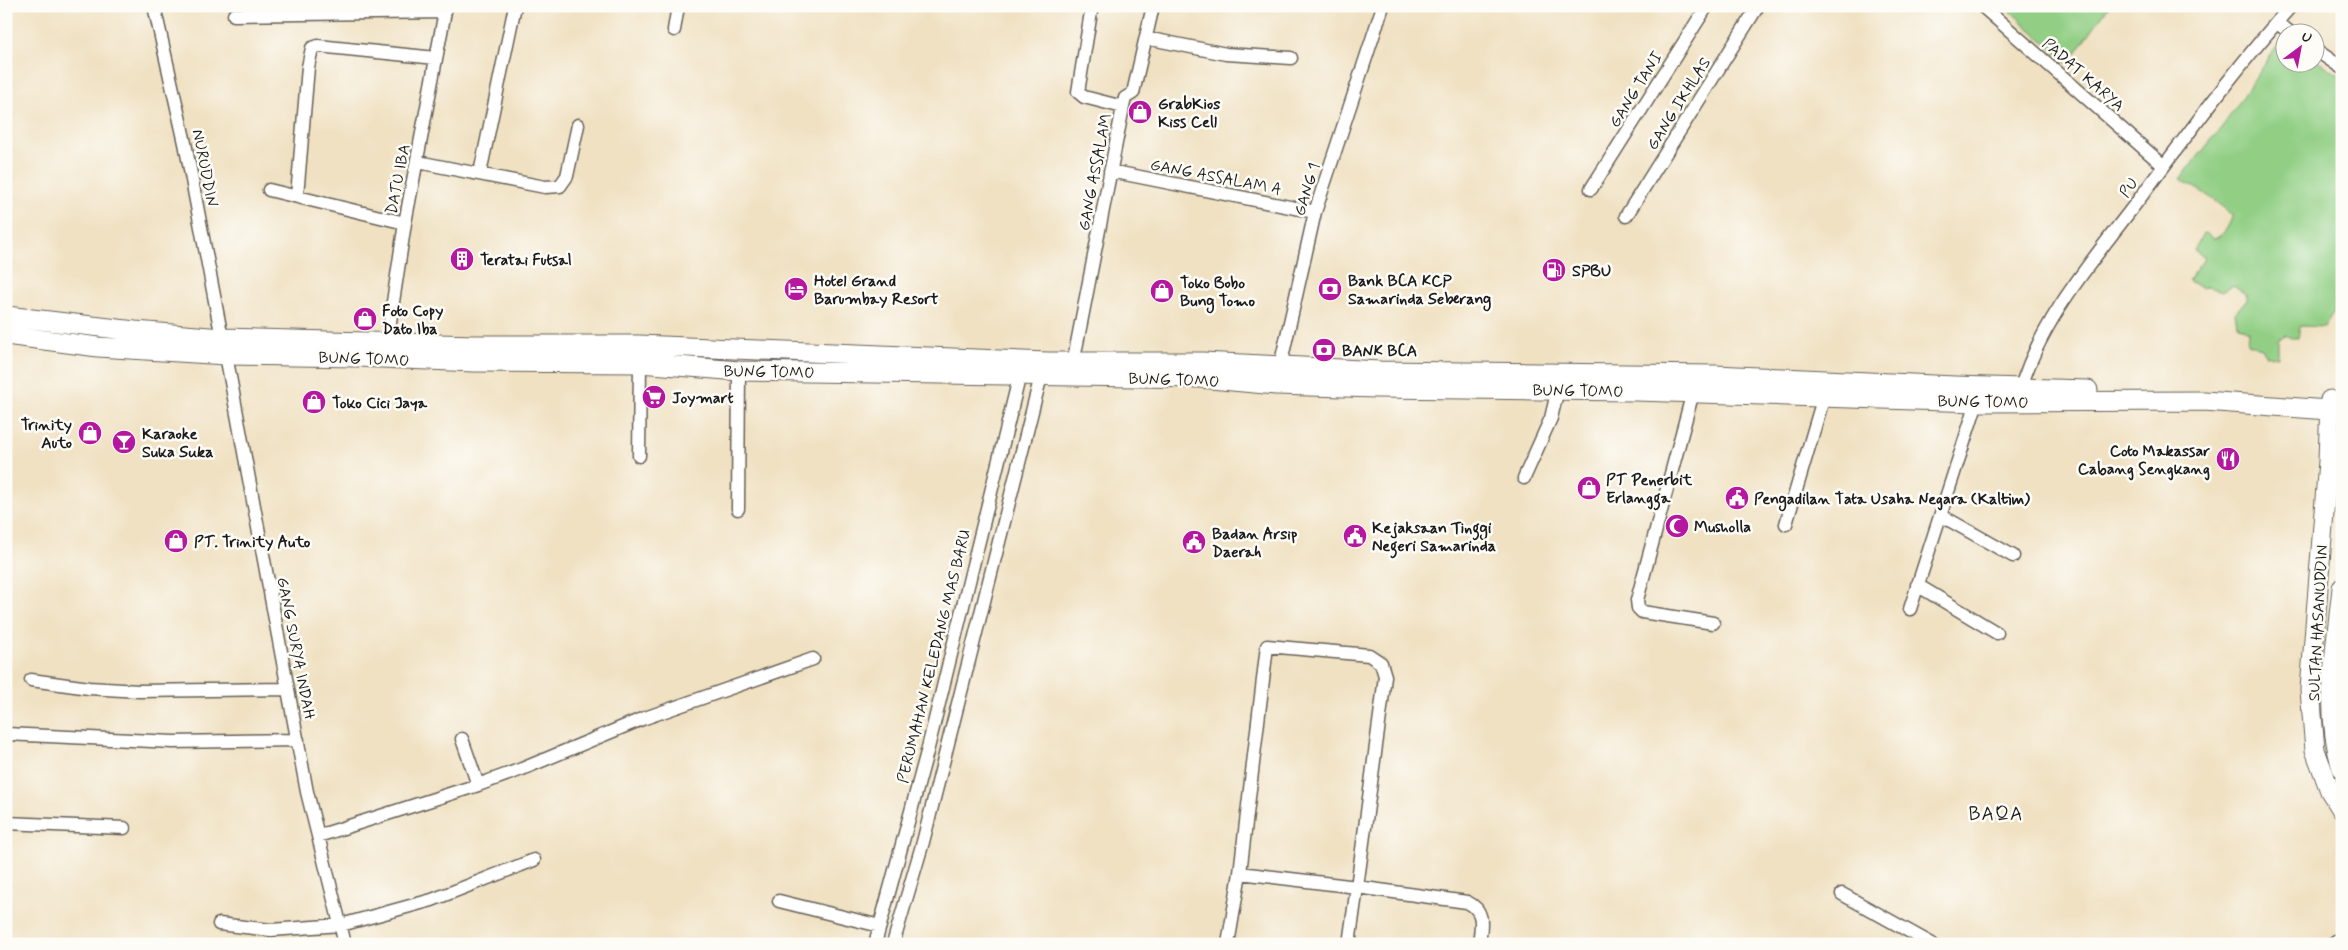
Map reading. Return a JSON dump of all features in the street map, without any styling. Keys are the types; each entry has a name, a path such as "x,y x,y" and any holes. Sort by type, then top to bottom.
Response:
{"main road":[{"name":"BUNG TOMO","path":"6,316 134,331 224,347"},
{"name":"BUNG TOMO","path":"6,334 98,347 386,350 640,363 739,371 1072,369 1202,362 1636,382 1693,392 1978,402 2019,395"},
{"name":"BUNG TOMO","path":"474,354 639,345 803,351 1022,369"},
{"path":"716,348 716,370"},
{"path":"802,372 803,351"},
{"name":"BUNG TOMO","path":"1072,369 1276,385 1482,390 1558,389 1715,375 2019,395 2336,406"},
{"name":"SULTAN HASANUDDIN","path":"2336,406 2335,462 2314,618 2310,690 2315,750 2330,792 2342,810"},
{"name":"SULTAN HASANUDDIN","path":"2342,588 2332,695 2338,756 2342,768"},
{"path":"2314,618 2338,621"}],"street":[{"name":"NURUDDIN","path":"154,6 185,143 224,347"},
{"path":"480,173 515,6"},
{"path":"674,30 678,6"},
{"name":"GANG ASSALAM","path":"1072,369 1123,108 1084,97 1078,92 1092,6"},
{"path":"1123,108 1125,98 1133,93 1153,6"},
{"name":"GANG 1","path":"1276,385 1294,297 1315,212 1383,6"},
{"name":"GANG TANI","path":"1591,189 1707,6"},
{"name":"GANG IKHLAS","path":"1626,216 1758,6"},
{"name":"PADAT KARYA","path":"1982,6 2164,166"},
{"name":"PU","path":"2277,22 2291,6"},
{"path":"234,15 446,9"},
{"name":"DATU IBA","path":"386,350 405,223 446,9"},
{"name":"PU","path":"2019,395 2025,371 2053,317 2164,166 2276,23"},
{"path":"1146,38 1226,54 1290,58"},
{"path":"296,196 308,67 312,48 318,46 436,58"},
{"path":"2326,57 2342,68"},
{"path":"418,162 545,187 560,186 567,176 578,126"},
{"name":"GANG ASSALAM A","path":"1110,171 1315,212"},
{"path":"269,190 405,223"},
{"name":"GANG SURYA INDAH","path":"224,347 298,740 318,836 341,925 344,944"},
{"path":"639,456 640,363"},
{"name":"PERUMAHAN KELEDANG MAS BARU","path":"876,944 927,752 1022,369"},
{"path":"893,944 922,842 1043,369"},
{"path":"738,509 739,371"},
{"path":"1524,478 1551,418 1558,389"},
{"path":"1693,392 1637,600 1638,608 1642,612 1713,622"},
{"path":"1786,524 1824,396"},
{"path":"1910,610 1916,585 1942,516 1978,402"},
{"path":"1942,516 2014,556"},
{"path":"1916,585 1997,633"},
{"path":"1228,944 1240,873 1267,646 1369,655 1381,663 1385,676 1349,944"},
{"path":"318,836 478,785 522,769 642,718 813,659"},
{"path":"31,680 89,688 139,691 288,689"},
{"path":"6,734 173,742 298,740"},
{"path":"462,739 478,785"},
{"path":"6,823 124,828"},
{"path":"219,924 271,930 341,925 432,900 534,860"},
{"path":"1240,873 1467,902 1478,909 1482,916 1479,944"},
{"path":"1842,894 1928,942"},
{"path":"779,901 880,926"},
{"path":"885,907 902,911"},
{"path":"2332,944 2342,937"}],"green space":[{"path":"2005,6 2109,6 2068,64"},
{"path":"2276,48 2276,72 2326,72 2326,66 2342,77 2342,299 2324,327 2300,326 2298,338 2291,338 2285,335 2278,339 2278,357 2265,355 2261,348 2247,343 2248,331 2237,324 2235,313 2247,299 2247,295 2233,286 2224,291 2207,287 2202,289 2188,280 2202,262 2204,256 2194,250 2203,234 2207,234 2214,239 2218,237 2226,229 2233,215 2204,193 2180,179 2225,123"}],"place":[{"name":"GrabKios Kiss Cell","path":"1140,112"},
{"name":"Teratai Futsal","path":"462,259"},
{"name":"SPBU","path":"1554,270"},
{"name":"Hotel Grand Barumbay Resort","path":"796,289"},
{"name":"Bank BCA KCP Samarinda Seberang","path":"1330,289"},
{"name":"Toko Bobo Bung Tomo","path":"1162,291"},
{"name":"Foto Copy Dato Iba","path":"365,319"},
{"name":"BANK BCA","path":"1324,350"},
{"name":"Joymart","path":"654,397"},
{"name":"Toko Cici Jaya","path":"314,402"},
{"name":"Trinity Auto","path":"90,433"},
{"name":"Karaoke Suka Suka","path":"124,442"},
{"name":"Coto Makassar Cabang Sengkang","path":"2228,459"},
{"name":"PT Penerbit Erlangga","path":"1589,488"},
{"name":"Pengadilan Tata Usaha Negara (Kaltim)","path":"1737,498"},
{"name":"Musholla","path":"1677,526"},
{"name":"Kejaksaan Tinggi Negeri Samarinda","path":"1355,536"},
{"name":"PT. Trinity Auto","path":"176,541"},
{"name":"Badan Arsip Daerah","path":"1194,542"}],"district":[{"name":"BAQA","path":"1996,813"}]}
